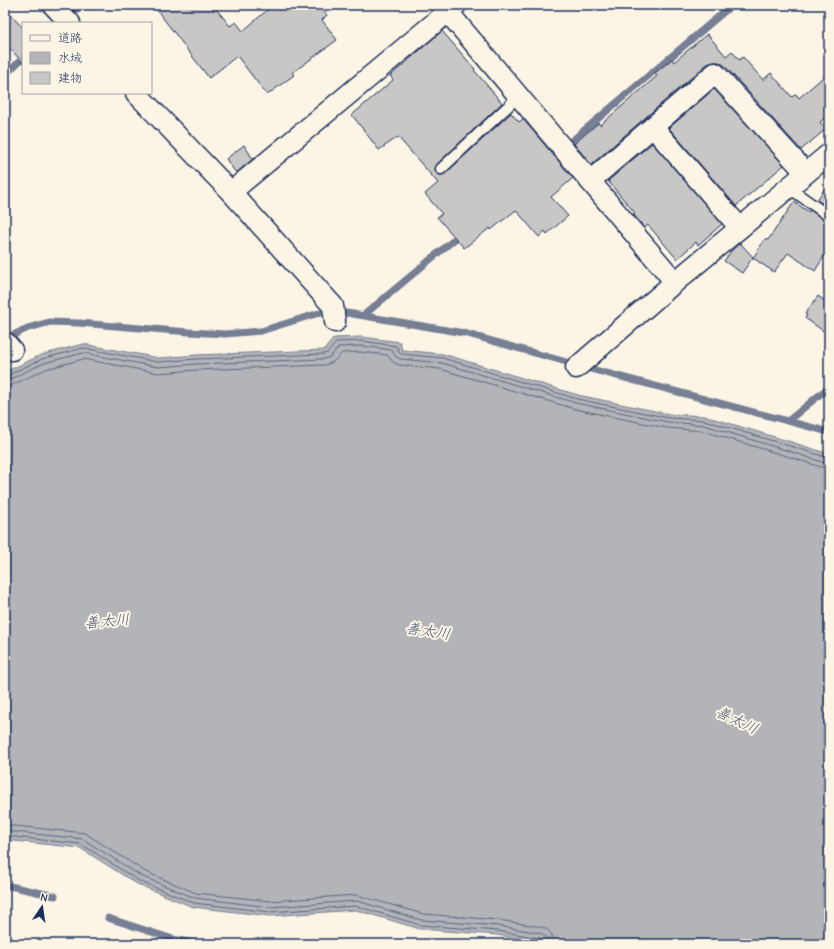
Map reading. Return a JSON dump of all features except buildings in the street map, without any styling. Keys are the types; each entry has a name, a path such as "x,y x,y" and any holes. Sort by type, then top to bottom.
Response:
{"street":[{"path":"52,5 69,22"},
{"path":"231,192 449,7 519,96 675,282"},
{"path":"590,181 715,73 806,173"},
{"path":"137,94 231,192 333,306 335,322"},
{"path":"653,127 740,228"},
{"path":"576,368 675,282 829,154"}],"lane":[{"path":"441,169 519,96"},
{"path":"789,188 829,216"}],"water":[{"name":"善太川","path":"362,337 400,342 402,350 443,354 578,395 669,414 705,416 829,454 829,944 549,944 497,935 420,929 356,910 270,916 193,907 137,884 80,848 5,840 5,372 41,355 83,344 159,358 196,355 324,350 334,338"}],"waterway":[{"path":"73,13 82,5"},
{"path":"568,144 732,5"},
{"path":"5,75 22,59"},
{"path":"364,315 462,233"},
{"path":"7,338 28,328 50,322 225,334 261,331 319,313"},
{"path":"347,313 464,333 570,363"},
{"path":"591,369 829,432"},
{"path":"788,421 829,387"},
{"path":"5,885 55,896"},
{"path":"108,918 173,939 199,944"}]}
